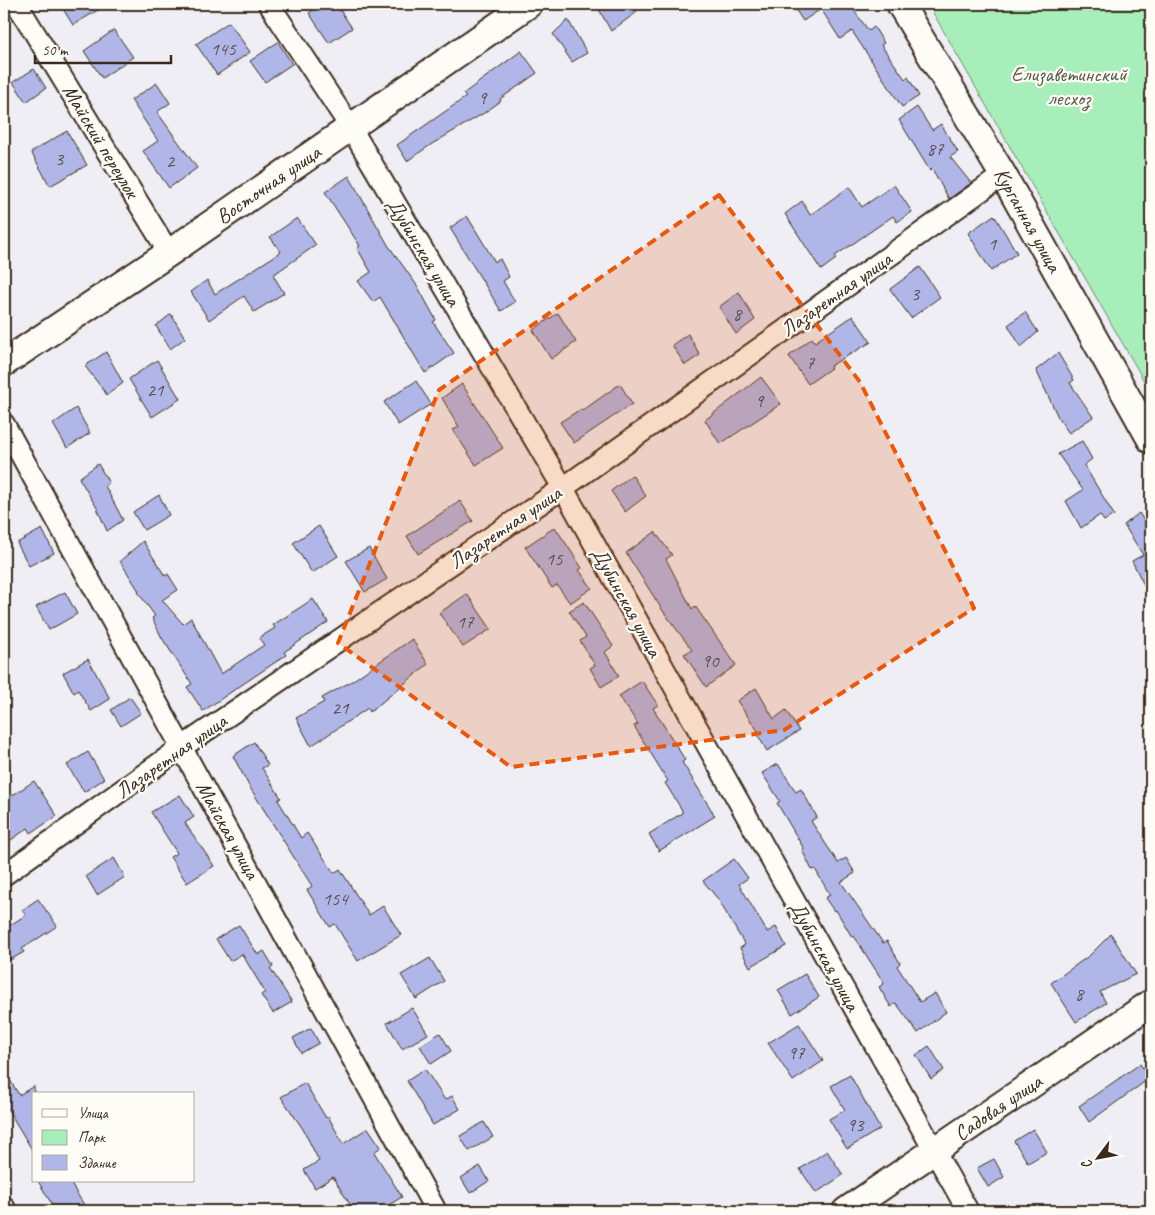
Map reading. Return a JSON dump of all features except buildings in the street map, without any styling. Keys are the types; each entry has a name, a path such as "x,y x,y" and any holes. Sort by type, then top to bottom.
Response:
{"street":[{"name":"Майский переулок","path":"17,4 169,253"},
{"name":"Дубинская улица","path":"269,4 351,128 563,488 968,1211"},
{"name":"Восточная улица","path":"4,363 169,253 530,4"},
{"name":"Курганная улица","path":"900,4 1003,175 1151,440"},
{"name":"Лазаретная улица","path":"4,875 182,747 563,488 1003,175"},
{"name":"Майская улица","path":"4,424 436,1211"},
{"name":"Садовая улица","path":"846,1211 1151,1004"}],"highlighted area":[{"path":"719,195 860,382 974,608 784,730 511,767 338,643 439,390"}],"green space":[{"name":"Елизаветинский лесхоз","path":"928,4 1151,4 1151,393"}]}
